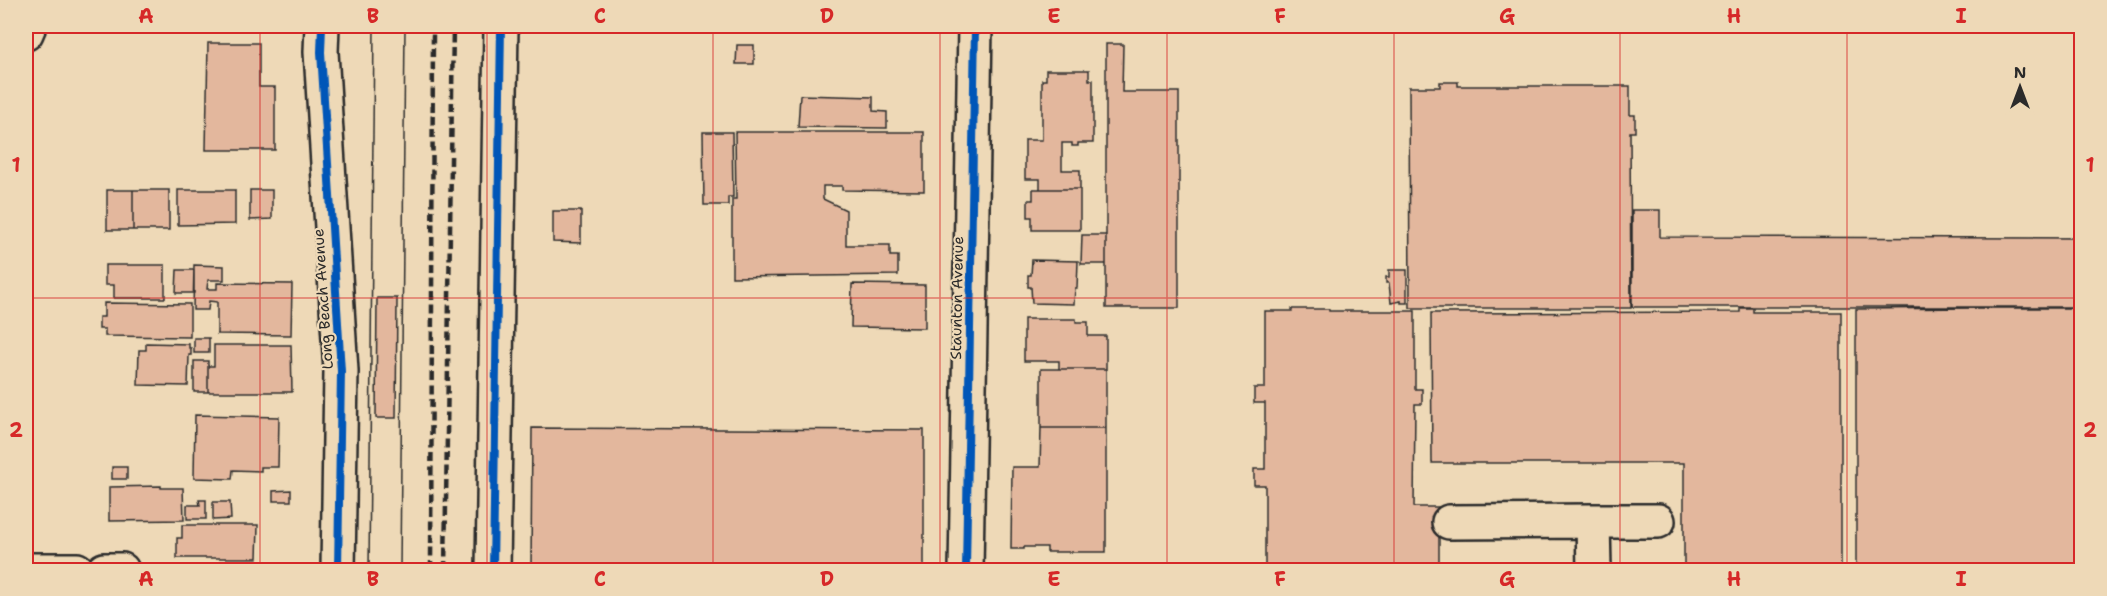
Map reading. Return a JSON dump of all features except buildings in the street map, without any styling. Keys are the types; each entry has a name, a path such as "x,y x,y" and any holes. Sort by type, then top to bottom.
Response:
{"street":[{"path":"26,33 29,26"},
{"name":"Long Beach Avenue","path":"322,26 321,52 341,371 338,570"},
{"path":"493,570 501,26"},
{"name":"Staunton Avenue","path":"966,570 975,26"},
{"path":"1593,521 1594,570"},
{"path":"1449,522 1658,521"},
{"path":"26,570 77,570"},
{"path":"104,570 122,570"}],"tram line":[{"path":"369,570 374,26"},
{"path":"400,570 405,26"}],"railway":[{"path":"431,570 433,26"},
{"path":"445,570 453,26"}],"cycle path":[{"path":"322,26 321,52 341,371 338,570"},
{"path":"493,570 501,26"},
{"path":"966,570 975,26"}]}
